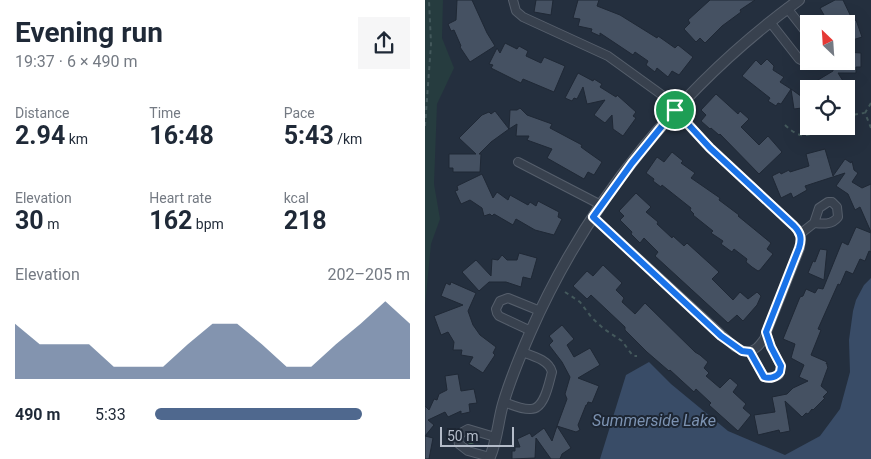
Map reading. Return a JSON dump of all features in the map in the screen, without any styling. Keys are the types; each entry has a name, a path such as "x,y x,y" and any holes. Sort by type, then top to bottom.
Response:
{"street":[{"path":"513,0 516,11 523,17 608,56 662,95 705,144 794,226 800,234 801,242 799,248 760,345 750,352 742,351 721,336 593,217"},
{"path":"495,437 468,429 459,437 459,444 463,449 490,458 495,437 503,402 522,352 540,311 564,265 601,205 675,110 716,69 770,22 799,0"},
{"path":"787,8 800,25"},
{"path":"770,22 800,59"},
{"path":"518,162 601,205"},
{"path":"800,234 814,223"},
{"path":"531,332 499,316 497,305 499,301 508,298 540,311"},
{"path":"750,352 764,377 771,378 779,375 781,366 766,332"},
{"path":"503,402 530,409 538,407 543,400 552,372 551,368 545,362 522,352"}],"path":[{"path":"425,126 431,44 429,0"},
{"path":"865,113 871,103"},
{"path":"855,115 865,113"},
{"path":"865,113 871,128"},
{"path":"785,125 794,133 800,135"},
{"path":"565,292 580,302 597,323 622,341 631,354 637,356"}],"green space":[{"path":"425,0 443,0 442,38 454,68 437,104 434,184 440,219 431,244 425,306"}],"water":[{"name":"Summerside Lake","path":"871,278 871,459 600,459 626,375 649,362 671,384 728,431 785,455 820,436 840,409 850,372 849,340 853,311 856,300 864,285"}],"building":[{"path":"457,0 472,0 495,46 470,62 460,47 454,30 451,31 448,24 456,20"},
{"path":"536,0 553,0 551,15 534,12"},
{"path":"578,0 599,0 597,6 620,15 657,38 658,36 675,48 678,45 693,57 679,75 672,71 668,77 657,68 655,72 646,65 648,61 635,52 633,55 600,33 600,36 591,32 592,29 578,26 580,19 573,18"},
{"path":"710,0 755,0 740,10 741,12 722,26 705,43 700,38 696,42 684,29 690,23 688,20"},
{"path":"835,0 843,0 850,15 824,15 820,8"},
{"path":"855,20 856,20 862,37 855,39"},
{"path":"505,43 517,49 519,46 528,51 526,56 541,63 544,57 565,66 554,92 523,79 521,83 491,68 493,65 489,64 497,48 500,53"},
{"path":"855,53 861,53 861,67 856,67 856,73 838,73 842,80 818,80 833,71 855,70"},
{"path":"767,59 774,66 773,70 784,77 780,82 791,89 781,104 778,103 776,106 768,101 770,98 742,76 756,60 761,65"},
{"path":"578,73 602,84 600,87 616,97 617,95 636,112 633,116 636,118 623,136 613,129 612,115 605,123 594,115 605,100 587,104 583,87 577,99 574,98 572,101 565,98"},
{"path":"791,89 800,96 800,108 794,109"},
{"path":"716,94 738,114 740,111 749,119 741,127 759,145 768,136 782,152 759,174 720,134 710,129 701,121 706,115 701,110"},
{"path":"520,108 527,115 552,124 550,128 582,145 581,147 602,162 594,175 588,172 584,179 547,158 552,149 527,140 529,136 516,136 517,124 509,129 510,110"},
{"path":"495,111 509,129 491,142 479,154 481,154 480,172 453,172 453,168 449,168 449,154 476,154 459,138 482,115 489,112 491,114"},
{"path":"825,149 833,176 845,159 851,163 852,161 854,170 858,173 852,182 862,188 871,184 871,232 860,207 855,210 848,194 836,186 845,173 805,186 807,190 793,198 791,193 781,198 772,176 780,172 781,174 789,170 790,172 809,166 806,154"},
{"path":"672,152 683,161 681,163 695,173 691,178 720,198 719,200 771,243 767,249 773,254 760,270 758,271 752,267 746,262 747,259 734,249 732,252 721,244 723,241 711,233 713,231 693,215 690,210 691,208 662,185 661,187 653,181 654,179 646,173 657,157 664,162"},
{"path":"482,174 493,198 497,192 508,200 510,195 528,205 530,202 536,206 538,201 559,212 558,217 562,219 554,235 535,230 516,219 513,225 494,214 492,216 490,214 484,216 482,208 470,200 461,204 455,191 458,190 457,186"},
{"path":"636,193 651,207 646,212 658,222 657,224 684,246 687,243 719,272 712,279 733,300 740,292 748,299 757,292 761,296 757,305 743,321 737,315 728,323 655,256 658,252 644,238 640,243 631,234 632,232 620,220 624,216 619,211"},
{"path":"856,227 871,233 871,252 869,251 865,261 860,259 853,274 846,271 840,285 838,284 818,329 821,330 811,355 828,364 821,386 828,392 823,397 825,398 813,410 802,417 785,401 790,431 780,433 779,430 758,435 754,415 775,412 772,397 787,394 793,388 808,381 799,377 804,365 791,358 795,344 783,339 800,297 803,296 806,289 815,293 818,288 823,289 842,242 848,245"},
{"path":"820,249 827,250 824,280 808,273"},
{"path":"519,253 537,258 531,279 523,277 521,287 506,282 489,282 479,291 462,272 476,260 491,276 492,259 498,260 502,255 507,260 517,260"},
{"path":"603,265 622,283 616,290 624,298 622,302 635,314 645,303 695,352 708,362 704,368 709,373 706,376 720,388 730,378 738,385 733,392 746,404 743,408 751,415 738,431 709,405 711,403 696,389 694,392 647,352 625,330 625,327 591,295 587,299 573,286 587,271 593,276"},
{"path":"451,282 476,293 468,311 473,325 480,335 496,347 493,353 495,355 483,373 469,364 473,357 461,355 462,350 453,350 454,342 448,332 441,335 434,316 463,305 441,296 446,283 450,285"},
{"path":"562,325 574,339 567,345 574,357 590,348 600,365 578,378 599,386 592,403 588,402 586,405 578,425 580,430 576,432 557,426 567,399 565,394 570,377 562,362 549,345 553,341 549,336"},
{"path":"458,374 461,391 474,389 477,403 469,404 470,412 461,414 461,411 448,417 445,412 428,420 434,425 425,436 425,406 429,410 434,399 437,400 439,394 447,390 445,376"},
{"path":"557,426 571,448 562,454 560,459 551,459 536,438 535,458 512,459 512,451 515,451 515,447 520,447 517,439 530,433 532,437 544,428 552,441"},
{"path":"425,436 433,438 429,459 425,459"}],"route":[{"path":"675,110 705,144 794,226 800,234 801,242 799,248 766,332 781,366 779,375 775,377 764,377 750,352 742,351 721,336 593,217 632,163 675,110"}]}
